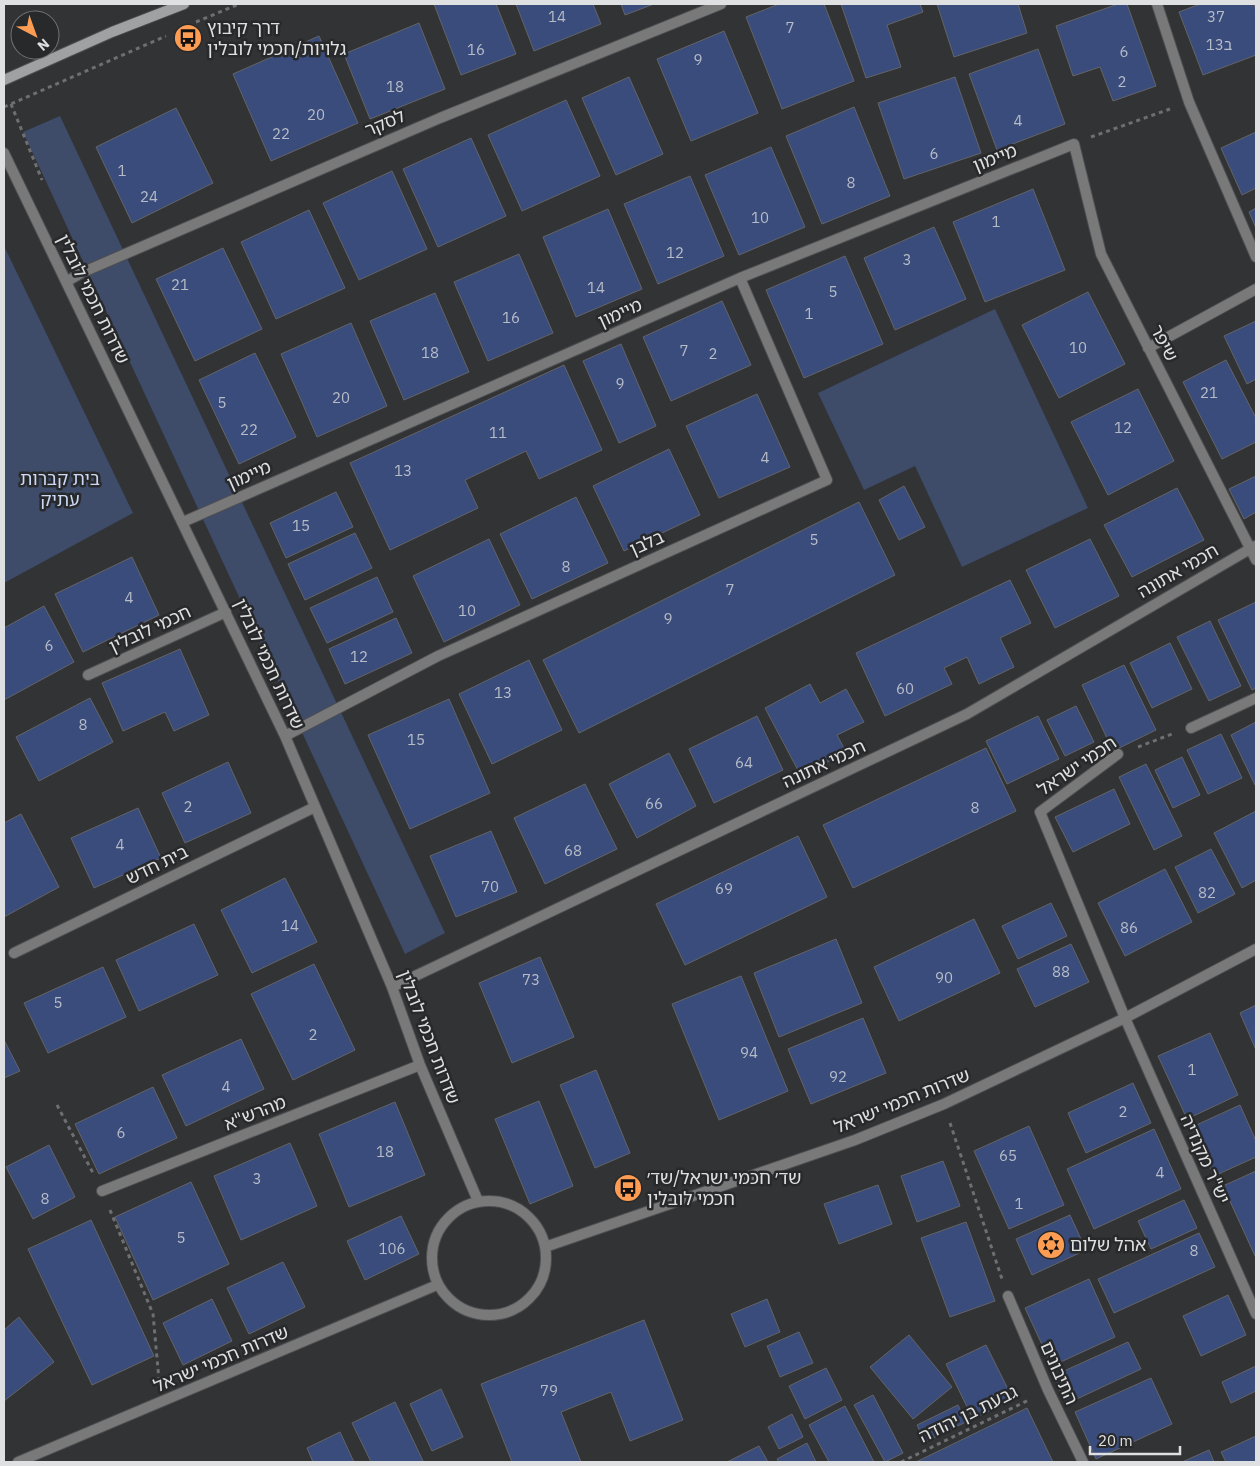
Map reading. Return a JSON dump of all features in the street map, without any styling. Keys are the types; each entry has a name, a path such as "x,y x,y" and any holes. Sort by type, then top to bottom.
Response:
{"main road":[{"path":"4,80 112,32 184,4"}],"street":[{"name":"לסקר","path":"66,282 81,273 440,118 721,4"},
{"path":"1157,4 1189,102 1256,258"},
{"name":"מיימון","path":"183,522 740,278 1074,144"},
{"name":"שיפר","path":"1074,144 1101,254 1148,348 1253,547"},
{"name":"שדרות חכמי לובלין","path":"4,153 285,736 392,987 420,1065 478,1201"},
{"name":"בלבן","path":"285,736 438,656 828,480 740,278"},
{"path":"1148,348 1256,289"},
{"path":"1253,547 1256,560"},
{"name":"חכמי אתונה","path":"392,987 967,714 1253,547"},
{"name":"חכמי לובלין","path":"88,675 226,612"},
{"path":"1191,728 1256,698"},
{"name":"חכמי ישראל","path":"1118,754 1040,812 1125,1018"},
{"name":"בית חדש","path":"14,953 315,807"},
{"name":"שדרות חכמי ישראל","path":"545,1247 855,1140 944,1104 1125,1018 1256,949"},
{"name":"יש\"ר מקנדיה","path":"1125,1018 1256,1314"},
{"name":"מהרש\"א","path":"102,1191 420,1065"},
{"path":"491,1200 510,1205 527,1215 539,1229 545,1247 544,1274 536,1291 522,1305 505,1314 488,1316 468,1312 450,1302 437,1285 431,1257 433,1242 443,1222 459,1209 478,1201 491,1200"},
{"name":"שדרות חכמי ישראל","path":"18,1462 437,1285"},
{"name":"התיבונים","path":"1008,1296 1048,1390 1083,1462"}],"path":[{"path":"190,25 239,4"},
{"path":"4,107 172,33"},
{"path":"1074,144 1189,102"},
{"name":"חכמי ישראל","path":"1118,754 1191,728"},
{"path":"944,1104 1008,1296"},
{"path":"57,1105 102,1191 153,1314 162,1402"},
{"name":"גבעת בן יהודה","path":"901,1462 1048,1390"}],"green space":[{"path":"60,116 445,933 405,954 23,132"},
{"name":"בית קברות עתיק","path":"4,246 133,513 4,583"},
{"path":"995,309 1088,508 962,567 915,466 864,490 818,393"}],"building":[{"path":"434,4 496,4 516,54 461,75"},
{"path":"516,4 593,4 601,24 534,51"},
{"path":"621,4 654,4 625,15"},
{"path":"779,4 824,4 854,81 782,109 746,17"},
{"path":"841,4 920,4 923,12 887,25 901,67 866,78"},
{"path":"937,4 1018,4 1027,33 954,57"},
{"path":"1118,4 1127,4 1156,86 1113,101 1100,67 1073,76 1056,26"},
{"path":"1200,4 1254,4 1256,11 1256,55 1203,75 1179,12"},
{"path":"419,23 445,89 370,119 344,54"},
{"path":"724,31 758,113 691,141 657,59"},
{"path":"319,36 358,123 271,161 233,74"},
{"path":"1038,49 1065,124 997,150 969,74"},
{"path":"629,77 663,154 616,175 582,98"},
{"path":"955,77 981,153 904,179 878,103"},
{"path":"566,100 600,176 522,211 488,135"},
{"path":"854,107 890,196 822,224 786,136"},
{"path":"176,108 213,183 132,223 96,147"},
{"path":"1256,132 1256,188 1242,195 1221,148"},
{"path":"471,138 506,216 438,247 403,169"},
{"path":"771,147 805,227 739,255 705,175"},
{"path":"392,171 427,249 359,280 323,203"},
{"path":"690,176 724,256 658,284 624,204"},
{"path":"1033,189 1065,270 985,302 953,222"},
{"path":"1256,208 1256,228 1249,212"},
{"path":"608,209 642,289 576,317 543,237"},
{"path":"309,210 345,288 276,319 241,242"},
{"path":"934,227 966,299 895,330 864,258"},
{"path":"223,248 262,329 195,361 156,279"},
{"path":"519,254 553,333 488,361 454,282"},
{"path":"845,256 883,344 804,378 766,290"},
{"path":"1088,292 1125,364 1059,398 1022,325"},
{"path":"435,293 469,372 404,400 370,321"},
{"path":"722,301 751,365 671,401 643,337"},
{"path":"1256,321 1256,379 1247,384 1224,336"},
{"path":"351,323 387,406 317,437 281,354"},
{"path":"621,344 656,426 619,443 583,361"},
{"path":"255,353 296,437 239,464 199,380"},
{"path":"1226,360 1256,418 1256,442 1222,459 1183,382"},
{"path":"564,365 602,450 539,479 526,451 465,480 478,508 390,550 350,463"},
{"path":"1138,389 1174,461 1108,495 1071,422"},
{"path":"757,394 790,467 719,498 686,426"},
{"path":"669,449 700,515 624,551 593,486"},
{"path":"1256,476 1256,512 1244,519 1229,489"},
{"path":"904,486 925,527 899,540 879,500"},
{"path":"1177,488 1204,540 1132,577 1104,525"},
{"path":"336,492 353,527 286,558 270,523"},
{"path":"576,497 608,563 532,599 500,534"},
{"path":"859,502 895,575 579,733 543,660"},
{"path":"355,533 372,568 305,600 288,564"},
{"path":"489,539 520,605 444,642 413,576"},
{"path":"1090,539 1119,596 1055,628 1026,570"},
{"path":"132,557 159,615 83,652 55,594"},
{"path":"377,577 393,612 327,643 310,608"},
{"path":"1010,580 1031,623 1000,638 1014,667 979,684 967,657 944,668 952,684 885,716 856,653"},
{"path":"1256,602 1256,688 1252,690 1218,620"},
{"path":"44,606 74,662 4,700 4,628"},
{"path":"396,618 412,653 345,684 329,649"},
{"path":"1210,621 1241,686 1209,701 1177,637"},
{"path":"1170,643 1192,689 1152,708 1130,663"},
{"path":"180,649 209,715 174,731 165,712 123,731 102,683"},
{"path":"529,660 562,730 492,764 459,694"},
{"path":"1124,665 1156,730 1113,751 1082,685"},
{"path":"810,684 820,703 846,689 864,722 837,735 846,752 801,776 765,708"},
{"path":"90,698 113,742 39,781 16,737"},
{"path":"449,699 490,793 410,829 368,735"},
{"path":"1076,706 1094,742 1065,756 1047,720"},
{"path":"757,716 783,770 714,803 689,749"},
{"path":"1038,716 1059,759 1007,784 986,741"},
{"path":"1256,722 1256,785 1255,785 1231,735"},
{"path":"1221,734 1242,778 1208,794 1187,750"},
{"path":"986,748 1016,811 853,888 823,825"},
{"path":"669,753 696,806 637,838 609,784"},
{"path":"1182,757 1200,795 1173,808 1155,770"},
{"path":"228,762 251,813 185,843 162,793"},
{"path":"1146,764 1182,836 1154,850 1119,777"},
{"path":"585,784 617,849 545,884 514,818"},
{"path":"1114,789 1130,824 1073,852 1055,817"},
{"path":"138,808 161,858 94,888 71,838"},
{"path":"1256,811 1256,880 1242,888 1214,833"},
{"path":"21,814 59,887 4,917 4,823"},
{"path":"491,831 517,892 456,917 430,856"},
{"path":"798,836 827,897 685,965 656,904"},
{"path":"1211,849 1235,894 1198,913 1175,867"},
{"path":"1165,869 1192,922 1125,956 1098,903"},
{"path":"285,878 317,942 252,973 221,910"},
{"path":"1051,903 1067,936 1018,959 1002,926"},
{"path":"974,919 1000,973 899,1021 874,967"},
{"path":"194,924 218,975 139,1011 116,960"},
{"path":"836,939 862,1003 779,1037 754,973"},
{"path":"1071,944 1089,982 1035,1007 1017,969"},
{"path":"540,957 574,1037 512,1063 479,983"},
{"path":"314,964 355,1050 293,1080 251,994"},
{"path":"103,967 126,1017 48,1053 24,1003"},
{"path":"741,976 788,1091 719,1120 672,1004"},
{"path":"1256,1005 1256,1050 1240,1013"},
{"path":"863,1018 886,1073 811,1104 788,1049"},
{"path":"1210,1033 1238,1095 1187,1119 1158,1056"},
{"path":"241,1039 264,1089 186,1126 162,1075"},
{"path":"4,1040 20,1071 4,1078"},
{"path":"596,1070 630,1153 595,1168 560,1085"},
{"path":"1133,1083 1151,1123 1086,1153 1068,1113"},
{"path":"153,1087 177,1138 99,1174 75,1124"},
{"path":"539,1101 573,1186 530,1204 495,1119"},
{"path":"395,1102 425,1175 349,1207 319,1134"},
{"path":"1240,1105 1256,1141 1256,1157 1214,1176 1192,1127"},
{"path":"1029,1126 1064,1205 1009,1229 974,1151"},
{"path":"1154,1129 1181,1189 1094,1229 1067,1169"},
{"path":"290,1143 317,1206 241,1240 214,1176"},
{"path":"49,1145 75,1197 33,1219 6,1167"},
{"path":"943,1161 960,1206 917,1222 901,1176"},
{"path":"1256,1171 1256,1258 1223,1186"},
{"path":"191,1182 229,1264 153,1300 115,1217"},
{"path":"878,1185 892,1224 839,1244 824,1204"},
{"path":"1184,1200 1197,1228 1151,1249 1138,1221"},
{"name":"אהל שלום","path":"1070,1215 1086,1250 1032,1275 1016,1239"},
{"path":"401,1216 419,1254 365,1280 347,1241"},
{"path":"91,1220 154,1356 92,1385 28,1249"},
{"path":"966,1222 995,1301 950,1317 921,1238"},
{"path":"1199,1233 1215,1267 1114,1313 1098,1279"},
{"path":"283,1262 305,1307 249,1334 227,1288"},
{"path":"1089,1279 1115,1337 1052,1366 1025,1308"},
{"path":"1228,1295 1246,1335 1201,1356 1183,1316"},
{"path":"212,1299 232,1341 183,1365 163,1323"},
{"path":"767,1299 780,1332 745,1347 731,1314"},
{"path":"19,1317 54,1362 4,1401 4,1330"},
{"path":"644,1320 683,1420 630,1441 611,1392 561,1412 581,1462 512,1462 481,1384"},
{"path":"799,1332 813,1363 780,1377 767,1346"},
{"path":"909,1335 952,1387 913,1419 870,1367"},
{"path":"1128,1342 1141,1369 1066,1404 1053,1376"},
{"path":"986,1345 1013,1399 973,1419 946,1364"},
{"path":"1256,1366 1256,1391 1231,1403 1222,1382"},
{"path":"826,1368 842,1400 805,1419 789,1386"},
{"path":"1151,1378 1172,1424 1096,1459 1075,1412"},
{"path":"441,1389 463,1437 432,1451 410,1404"},
{"path":"873,1395 903,1453 885,1462 854,1405"},
{"path":"395,1402 423,1461 421,1462 371,1462 352,1423"},
{"path":"958,1405 966,1422 925,1442 917,1425"},
{"path":"845,1406 874,1462 829,1462 809,1425"},
{"path":"1027,1408 1053,1462 916,1462"},
{"path":"792,1414 803,1437 779,1449 768,1427"},
{"path":"340,1432 354,1462 313,1462 307,1448"},
{"path":"1256,1436 1256,1462 1226,1462 1221,1452"},
{"path":"807,1443 816,1462 779,1462 777,1459"},
{"path":"759,1446 768,1462 727,1462"},
{"path":"1209,1450 1214,1462 1182,1462"}],"place":[{"name":"דרך קיבוץ גלויות/חכמי לובלין","path":"188,38"},
{"name":"שד׳ חכמי ישראל/שד׳ חכמי לובלין","path":"628,1188"},
{"name":"אהל שלום","path":"1051,1245"}]}
